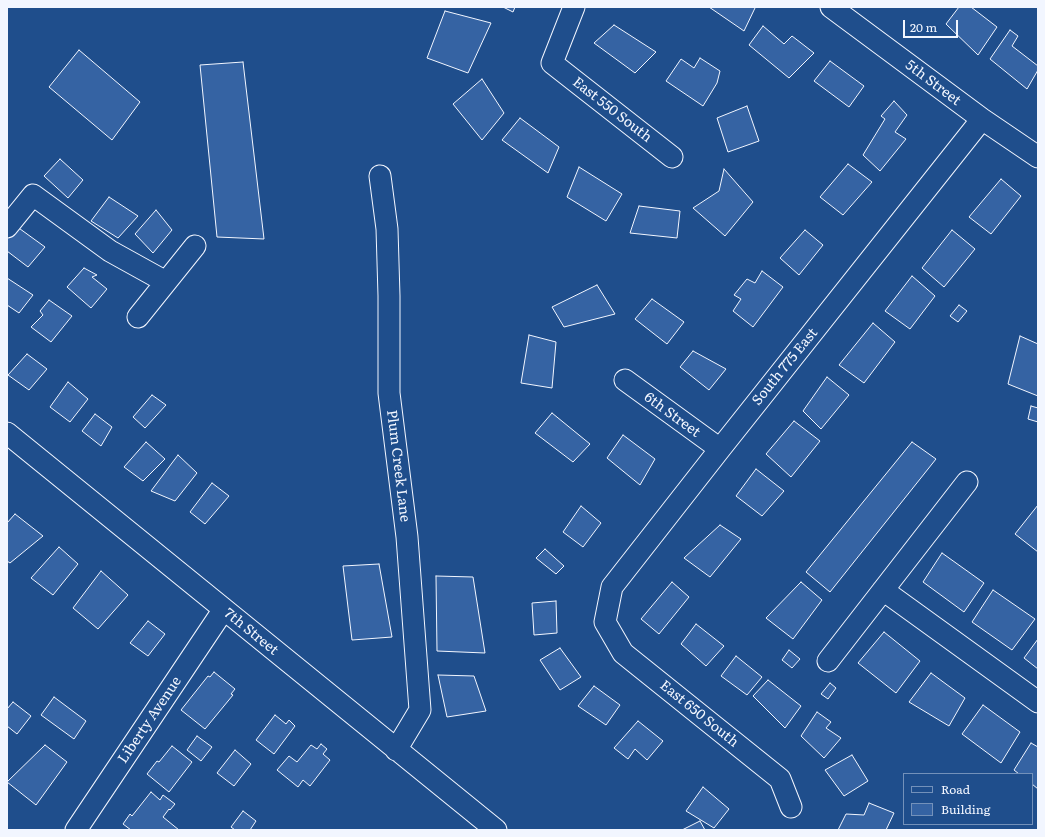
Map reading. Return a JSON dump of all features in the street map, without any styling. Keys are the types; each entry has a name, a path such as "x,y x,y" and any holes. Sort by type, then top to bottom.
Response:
{"street":[{"name":"East 550 South","path":"574,7 552,63 672,157"},
{"name":"5th Street","path":"831,7 982,119 1038,157"},
{"name":"South 775 East","path":"605,622 612,587 982,119"},
{"name":"Plum Creek Lane","path":"380,176 387,237 389,296 389,393 407,537 420,710 396,750"},
{"path":"7,227 33,195 110,251 166,282"},
{"path":"138,317 195,246"},
{"name":"6th Street","path":"625,380 720,449"},
{"name":"7th Street","path":"7,433 496,830"},
{"path":"828,661 967,482"},
{"path":"883,590 1038,702"},
{"name":"Liberty Avenue","path":"76,830 224,609"},
{"name":"East 650 South","path":"605,622 623,653 780,779 791,807"}],"building":[{"path":"503,7 515,7 513,12"},
{"path":"709,7 754,7 755,8 744,31"},
{"path":"959,7 971,7 997,27 978,55 946,24"},
{"path":"445,11 491,23 468,73 427,58"},
{"path":"614,25 656,52 635,73 594,43"},
{"path":"763,26 784,44 792,36 814,53 789,78 749,45"},
{"path":"1010,30 1018,36 1012,46 1038,66 1038,70 1027,89 990,59"},
{"path":"79,50 140,102 112,140 49,87"},
{"path":"700,58 720,71 717,83 703,106 666,81 681,59 694,68"},
{"path":"830,61 864,86 849,107 814,81"},
{"path":"243,62 264,239 217,237 200,65"},
{"path":"482,79 504,113 482,140 453,104"},
{"path":"894,101 907,115 895,132 906,139 880,171 863,155 885,119 881,116"},
{"path":"747,106 759,141 728,152 717,118"},
{"path":"520,118 559,147 548,173 502,140"},
{"path":"60,159 83,180 68,198 44,176"},
{"path":"848,164 872,182 843,215 820,197"},
{"path":"579,167 622,194 606,221 567,197"},
{"path":"724,169 753,202 725,236 693,208 719,191"},
{"path":"1001,179 1021,196 991,234 969,217"},
{"path":"109,197 138,216 118,238 91,221"},
{"path":"639,206 680,211 677,238 630,233"},
{"path":"156,210 172,230 153,253 135,234"},
{"path":"16,226 45,247 28,267 7,251 7,239"},
{"path":"805,230 823,245 799,275 780,258"},
{"path":"952,230 975,249 944,287 922,268"},
{"path":"84,268 97,275 92,277 107,289 91,308 67,287"},
{"path":"762,271 783,287 753,327 733,311 741,299 734,295 747,279 755,283"},
{"path":"912,276 935,296 910,329 885,311"},
{"path":"7,278 33,295 19,313 7,305"},
{"path":"597,285 615,314 564,327 552,307"},
{"path":"652,299 684,322 667,344 635,319"},
{"path":"49,300 72,316 51,342 31,327 43,315 40,311"},
{"path":"959,305 967,311 958,322 950,316"},
{"path":"873,323 895,342 864,383 839,365"},
{"path":"529,335 556,342 552,388 521,383"},
{"path":"1020,336 1038,344 1038,396 1008,384"},
{"path":"693,351 726,369 709,390 680,367"},
{"path":"27,354 47,369 29,390 8,375"},
{"path":"827,377 849,395 821,429 803,411"},
{"path":"68,382 88,399 70,422 50,407"},
{"path":"152,395 166,405 145,428 133,417"},
{"path":"1031,406 1038,408 1038,422 1028,419"},
{"path":"552,413 590,444 573,462 535,433"},
{"path":"95,414 112,427 101,446 82,431"},
{"path":"794,421 820,441 791,477 766,454"},
{"path":"623,435 655,459 640,485 607,458"},
{"path":"146,442 165,459 143,481 124,467"},
{"path":"912,442 936,459 830,592 806,572"},
{"path":"178,455 197,473 175,501 151,491"},
{"path":"756,469 784,491 762,516 736,496"},
{"path":"212,483 229,496 205,524 190,512"},
{"path":"1038,505 1038,552 1015,534"},
{"path":"581,506 601,523 583,547 563,532"},
{"path":"15,514 43,536 10,563 7,561 7,523"},
{"path":"720,525 741,539 710,577 684,558"},
{"path":"59,547 78,564 53,595 31,578"},
{"path":"545,549 564,566 556,574 536,558"},
{"path":"942,553 984,583 964,612 923,582"},
{"path":"379,564 392,637 352,640 343,566"},
{"path":"101,571 128,595 98,629 73,608"},
{"path":"436,576 473,577 485,653 437,651"},
{"path":"672,582 689,597 659,634 641,619"},
{"path":"801,582 822,600 793,639 766,618"},
{"path":"993,590 1035,619 1012,650 972,622"},
{"path":"556,601 557,633 534,635 532,603"},
{"path":"148,621 165,634 148,656 130,643"},
{"path":"696,624 724,646 706,666 681,644"},
{"path":"884,632 920,661 896,693 858,663"},
{"path":"1038,639 1038,669 1024,658"},
{"path":"560,648 581,677 560,690 540,660"},
{"path":"789,650 800,659 792,668 782,660"},
{"path":"736,656 762,677 747,695 721,676"},
{"path":"214,672 235,689 231,694 233,695 205,729 181,710 208,676 210,677"},
{"path":"931,673 965,698 949,726 909,702"},
{"path":"438,675 474,676 486,711 447,717"},
{"path":"768,680 801,706 785,728 753,696"},
{"path":"830,683 836,688 828,699 821,694"},
{"path":"594,686 620,705 606,725 578,706"},
{"path":"54,697 86,721 74,739 41,715"},
{"path":"13,702 31,716 17,734 7,726 7,709"},
{"path":"983,705 1020,732 1001,763 962,734"},
{"path":"817,712 831,722 826,728 841,738 824,758 801,736"},
{"path":"275,715 286,724 289,720 295,726 274,754 256,740"},
{"path":"638,721 663,741 647,760 635,749 628,759 614,748"},
{"path":"197,736 212,747 201,761 187,750"},
{"path":"1031,743 1038,747 1038,789 1033,785 1033,773 1018,773 1014,770"},
{"path":"321,744 327,749 323,754 330,760 310,786 303,780 298,787 277,770 289,756 297,762 311,745 317,749"},
{"path":"45,745 67,762 36,805 7,782"},
{"path":"172,746 192,762 169,792 147,774"},
{"path":"235,750 251,764 234,786 217,773"},
{"path":"852,755 868,781 844,796 825,770"},
{"path":"703,787 729,809 714,828 686,811"},
{"path":"151,792 160,800 163,795 175,804 163,817 179,830 131,830 123,824 130,814 132,816"},
{"path":"869,803 894,813 886,830 838,830 846,814 864,815"},
{"path":"243,811 256,821 250,830 235,830 231,827"},
{"path":"700,821 705,830 682,830"}]}
